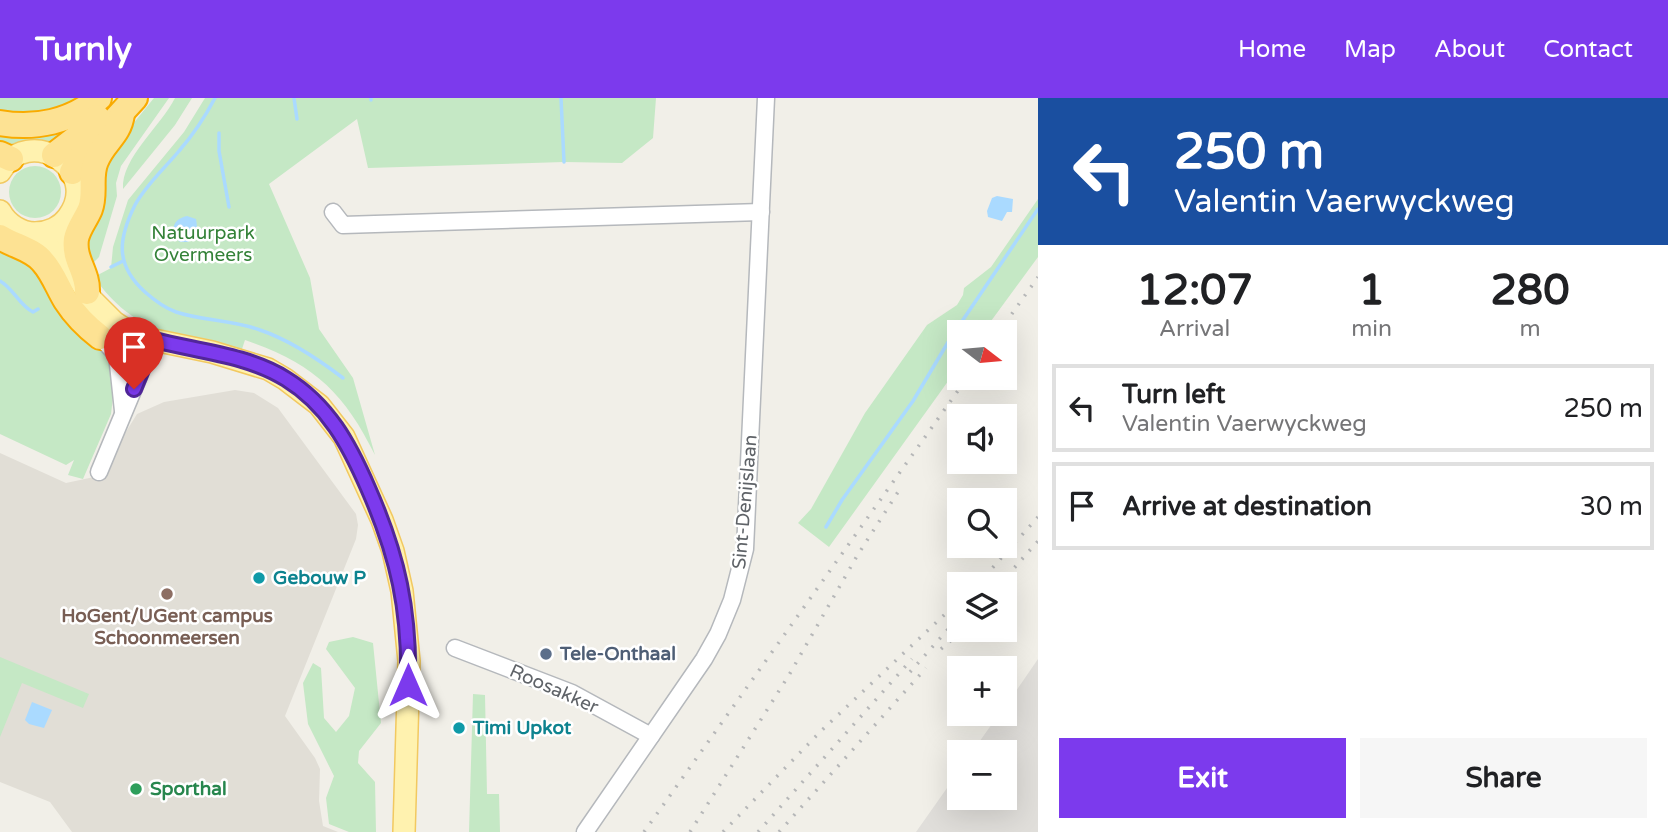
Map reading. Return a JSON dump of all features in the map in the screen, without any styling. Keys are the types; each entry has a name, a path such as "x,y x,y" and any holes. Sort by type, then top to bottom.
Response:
{"highway":[{"path":"0,123 33,126 54,122 78,112 99,98"},
{"path":"63,163 79,159 124,103"},
{"path":"87,292 88,281 79,263 76,237 94,195 93,171 96,160 120,128 124,103"},
{"path":"0,237 28,250 44,262 79,318 99,332"}],"main road":[{"path":"4,162 32,151 63,163 76,184 73,209 62,233 63,244 75,275 102,312 151,347"},
{"path":"0,211 11,225 36,233 47,232 66,220"},
{"path":"36,233 49,248 70,295 99,332 133,348 212,352 268,369 319,404 344,437 382,520 396,565 407,625 409,661 404,832"}],"street":[{"name":"Sint-Denijslaan","path":"585,832 704,659 718,634 740,574 747,503 766,98"},
{"path":"337,224 761,212"},
{"path":"99,332 117,355 123,414"},
{"path":"99,472 151,347"},
{"name":"Roosakker","path":"455,648 572,693 651,736"}],"shaded area":[{"name":"HoGent/UGent campus Schoonmeersen","path":"235,390 254,393 278,408 356,514 356,539 285,716 320,769 319,801 323,826 338,832 72,832 50,802 0,782 0,453 66,483 108,474 124,435 137,414 164,402"},
{"path":"1038,659 1038,832 916,832 947,788 947,810 1017,810 1017,740 981,740 990,726 1017,726 1017,690"}],"green space":[{"path":"0,98 82,98 52,110 21,113 0,112"},
{"path":"154,98 169,98 121,166 116,183 117,196 99,257 89,267 83,239 99,182 115,146"},
{"path":"175,98 192,98 175,125 123,189 128,166"},
{"name":"Natuurpark Overmeers","path":"205,98 656,98 653,138 622,163 564,162 368,168 357,119 269,184 310,278 319,329 353,378 375,455 338,397 308,370 269,349 245,340 242,349 159,330 125,311 94,277 111,268 113,247 128,200 184,132"},
{"path":"80,117 63,142 0,148 0,128"},
{"path":"35,166 45,168 53,174 59,182 59,202 53,210 45,216 35,218 25,216 17,210 11,202 9,192 11,182 17,174 25,168"},
{"path":"1038,199 1038,257 992,320 947,320 947,383 829,547 798,523 811,509 865,413 927,325 957,305 964,288 991,267"},
{"path":"0,243 26,254 112,358 111,414 83,479 68,475 74,460 66,465 0,434"},
{"path":"353,637 373,643 381,723 359,751 358,763 375,782 376,832 349,832 329,824 326,798 334,776 308,724 303,683 313,663 321,668 324,718 336,732 349,716 355,688 326,649 329,642"},
{"path":"0,657 89,694 83,708 22,683 0,737"},
{"path":"473,694 485,695 487,794 499,794 500,832 469,832"}],"water":[{"path":"997,196 1013,199 1012,212 1007,212 1002,221 988,217 987,211 992,198"},
{"path":"187,216 196,219 196,232 188,242 180,242 173,235 174,225 177,220"},
{"path":"32,702 52,710 44,728 29,724 25,720"}],"waterway":[{"path":"215,98 189,139 135,205 123,240 122,251 128,272 145,292 176,312 239,324 271,334 303,351 343,378"},
{"path":"294,98 297,119"},
{"path":"561,98 564,162"},
{"path":"219,133 219,151 229,207"},
{"path":"826,527 842,500 913,401 950,339 1038,209"},
{"path":"111,267 123,261"},
{"path":"0,281 28,309 33,312 38,309"}],"railway":[{"path":"1008,320 1038,277"},
{"path":"644,832 958,390"},
{"path":"690,832 789,675 857,556 898,492"},
{"path":"989,572 1038,517"},
{"path":"1011,572 1038,541"},
{"path":"723,832 821,731 947,612"},
{"path":"910,672 947,630"},
{"path":"941,649 949,642"},
{"path":"758,832 912,659"},
{"path":"779,832 926,668"}],"place":[{"name":"Gebouw P","path":"259,578"},
{"name":"HoGent/UGent campus Schoonmeersen","path":"167,594"},
{"name":"Tele-Onthaal","path":"546,654"},
{"name":"Timi Upkot","path":"459,728"},
{"name":"Sporthal","path":"136,789"}],"route":[{"path":"134,389 154,340 212,352 268,369 304,391 319,404 344,437 356,460 393,551 407,625 408,685"}]}
